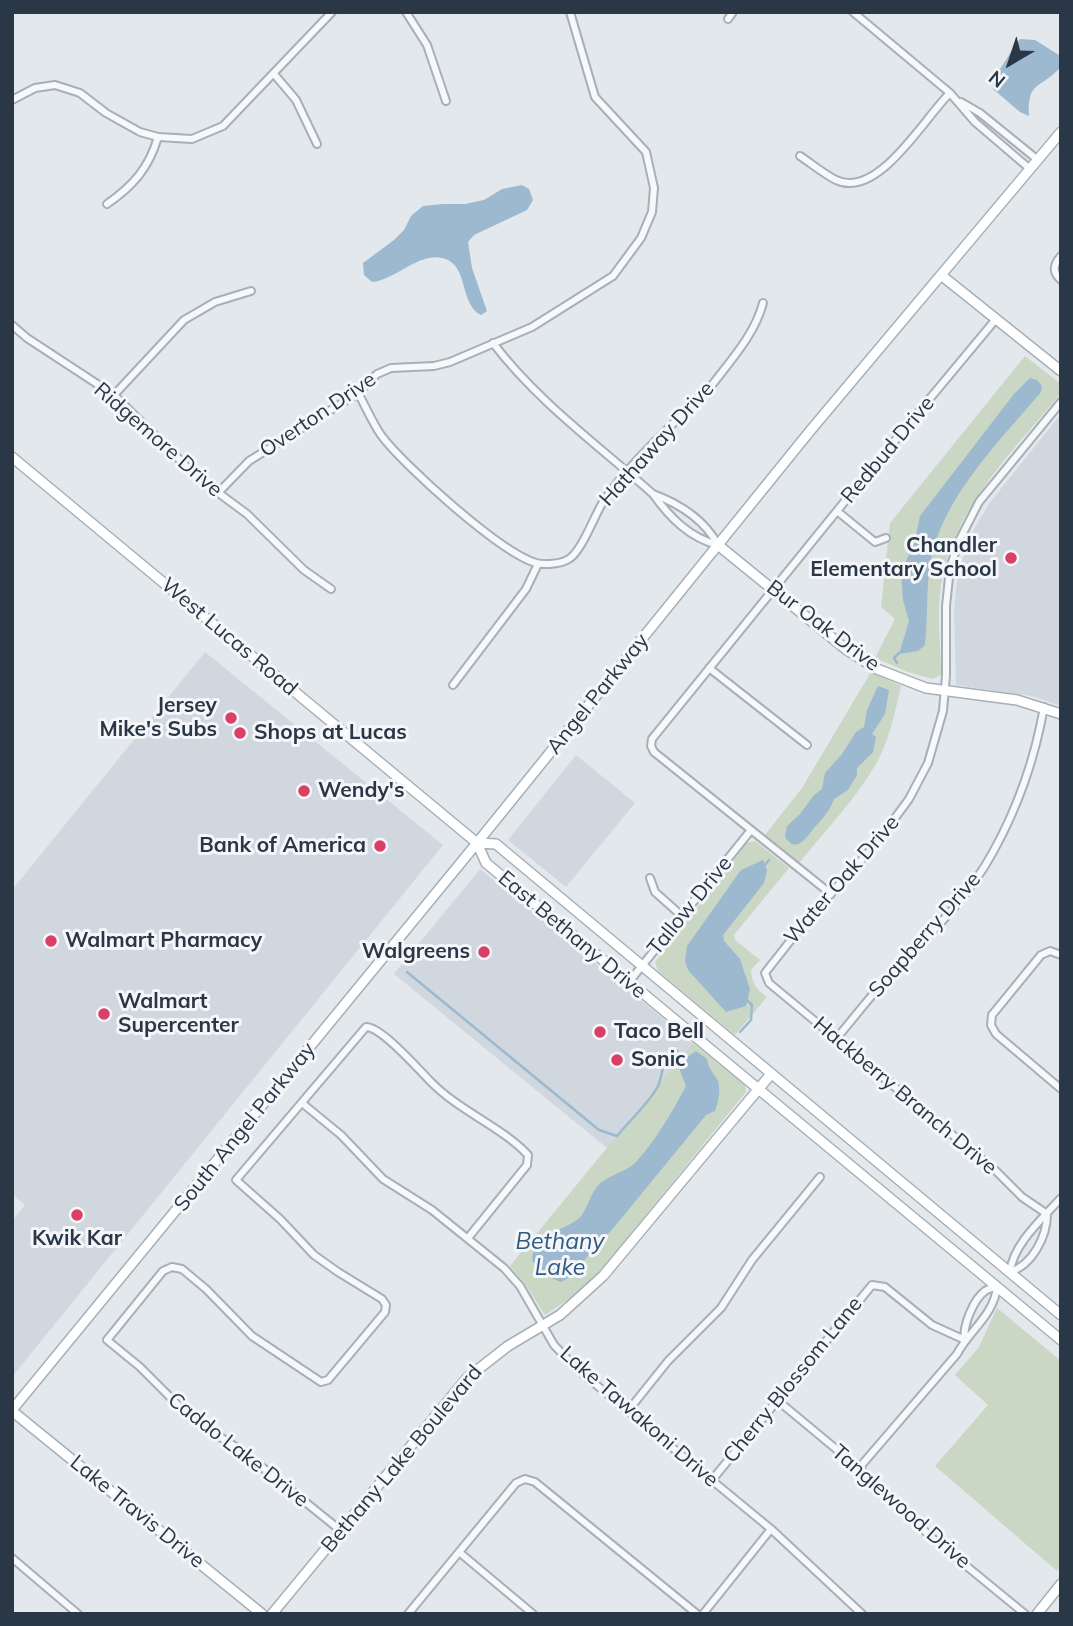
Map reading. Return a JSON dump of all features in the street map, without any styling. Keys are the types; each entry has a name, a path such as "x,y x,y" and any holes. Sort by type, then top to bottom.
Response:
{"main road":[{"name":"Angel Parkway","path":"477,843 810,431 1061,132"},
{"path":"941,275 1061,371"},
{"name":"West Lucas Road","path":"12,457 477,843"},
{"name":"Bur Oak Drive","path":"718,545 847,650 877,669 926,688 1017,700 1061,714"},
{"name":"East Bethany Drive","path":"1061,1314 496,844 477,843 486,863 1061,1340"},
{"name":"South Angel Parkway","path":"12,1410 477,843"},
{"name":"Bethany Lake Boulevard","path":"272,1614 467,1378 500,1352 560,1315 603,1276 771,1074"},
{"path":"997,1286 1010,1272"},
{"name":"Lake Travis Drive","path":"12,1410 262,1614"},
{"path":"1037,1614 1061,1584"}],"street":[{"path":"12,100 35,88 55,85 80,93 106,113 140,132 158,137 192,139 223,127 332,12"},
{"path":"406,12 427,45 446,101"},
{"name":"Overton Drive","path":"218,494 249,461 358,393 377,374 391,368 434,366 450,362 532,327 613,276 640,239 652,212 654,188 646,152 595,97 570,12"},
{"path":"727,19 733,12"},
{"path":"853,12 958,100 980,113 1038,160"},
{"path":"274,74 296,100 317,144"},
{"path":"800,156 838,181 851,184 865,182 877,176 950,93"},
{"path":"958,100 975,122 1030,169"},
{"path":"107,204 137,181 152,156 158,137"},
{"path":"1061,256 1054,267 1061,280"},
{"path":"114,395 184,320 215,302 251,291"},
{"name":"Hathaway Drive","path":"538,564 567,560 574,555 594,516 611,491 719,375 755,326 763,303"},
{"name":"Redbud Drive","path":"751,830 654,752 652,739 996,319"},
{"name":"Ridgemore Drive","path":"12,325 27,338 114,395 197,477 247,514 304,570 331,589"},
{"path":"494,343 517,374 653,495 667,514 701,541 718,545"},
{"path":"358,393 381,434 407,463 491,536 538,564 526,589 453,685"},
{"name":"Water Oak Drive","path":"764,976 765,970 876,844 909,800 928,763 943,710 946,606 950,568 959,541 979,502 1061,402"},
{"path":"653,495 677,503 710,530 718,545"},
{"path":"837,511 875,542 886,538"},
{"path":"709,668 807,745"},
{"name":"Soapberry Drive","path":"836,1039 962,896 993,854 1028,771 1044,707"},
{"path":"751,830 831,894"},
{"name":"Tallow Drive","path":"629,982 751,830"},
{"path":"650,878 654,892 682,916"},
{"path":"1061,955 1050,951 1041,955 992,1015 991,1025 996,1034 1061,1089"},
{"name":"Hackberry Branch Drive","path":"764,976 769,984 995,1170 1021,1197 1047,1214"},
{"path":"302,1103 361,1030 368,1026 406,1056 447,1097 505,1136 528,1156 527,1165 467,1238"},
{"name":"Lake Tawakoni Drive","path":"302,1103 341,1135 383,1179 432,1210 512,1276 560,1352 771,1529 862,1614"},
{"name":"Caddo Lake Drive","path":"302,1103 236,1180 280,1219 314,1255 384,1302 384,1312 328,1380 321,1382 252,1336 206,1289 177,1267 163,1270 107,1340 140,1367 192,1419 242,1451 340,1530"},
{"path":"628,1411 668,1361 721,1308 752,1260 821,1177"},
{"path":"1047,1214 1047,1227 1036,1249 1022,1268 1010,1272 1011,1258 1038,1220 1061,1198"},
{"name":"Cherry Blossom Lane","path":"712,1480 869,1287 877,1284 885,1287 932,1325 965,1340"},
{"path":"859,1468 957,1354 965,1340 973,1336 996,1300 997,1286 985,1291 976,1303 963,1330 965,1340"},
{"name":"Tanglewood Drive","path":"777,1400 859,1468 931,1536 1026,1614"},
{"path":"408,1614 516,1483 525,1479 535,1482 697,1614"},
{"path":"702,1614 771,1529"},
{"path":"459,1552 533,1614"},
{"path":"12,1558 78,1614"}],"shaded area":[{"name":"Chandler Elementary School","path":"1061,414 1061,706 1032,696 956,685 954,611 958,571 975,527 991,501"},
{"path":"205,652 443,845 12,1377 12,1221 25,1205 12,1194 12,890"},
{"path":"576,755 635,803 566,887 508,840"},
{"path":"480,869 693,1043 607,1148 394,974"}],"green space":[{"path":"1025,356 1061,384 1061,393 985,486 956,537 946,564 940,594 941,675 933,679 875,658 895,619 881,607 890,523"},
{"path":"871,672 901,686 885,746 859,790 799,863 765,835 802,788"},
{"path":"755,841 789,868 734,935 735,940 760,960 751,970 752,979 755,986 767,997 735,1035 658,971 655,962 747,843"},
{"path":"693,1043 745,1085 746,1092 606,1264 578,1293 545,1315 510,1266"},
{"path":"997,1308 1061,1361 1061,1566 1057,1571 935,1466 988,1405 955,1375 979,1347"}],"water":[{"path":"1020,39 1035,40 1059,55 1060,68 1036,87 1030,97 1029,116 1020,112 993,89 993,78"},
{"path":"522,185 529,189 533,200 527,210 474,235 468,242 472,268 487,311 481,315 470,303 459,271 448,260 429,258 372,282 364,275 363,263 394,240 404,230 411,216 423,206 465,204 484,200 502,189"},
{"path":"1030,378 1037,380 1042,386 1041,392 959,493 936,540 930,564 925,645 918,651 899,654 909,621 903,600 901,572 914,544 920,516 1014,394"},
{"path":"878,686 889,690 885,714 872,734 876,737 873,752 857,768 857,775 848,790 834,799 827,813 808,836 799,844 792,844 785,837 787,826 822,789 825,773 842,754 856,732 864,727 867,710"},
{"path":"763,860 767,870 764,883 723,935 724,941 740,959 750,989 746,1006 726,1012 688,970 685,961 687,946 741,870"},
{"name":"Bethany Lake","path":"696,1051 707,1059 718,1081 719,1093 715,1111 706,1115 611,1231 596,1244 574,1275 561,1282 543,1275 532,1260 537,1244 577,1220 600,1184 636,1162 663,1126 686,1086 679,1068 680,1062"}],"waterway":[{"path":"897,663 894,658 899,653"},
{"path":"764,866 769,860"},
{"path":"407,972 599,1130 617,1136 654,1092 668,1054 672,1049 677,1051"},
{"path":"740,1032 751,1020 752,1005 745,998"}],"place":[{"name":"Chandler Elementary School","path":"1011,558"},
{"name":"Jersey Mike's Subs","path":"231,718"},
{"name":"Shops at Lucas","path":"240,733"},
{"name":"Wendy's","path":"304,791"},
{"name":"Bank of America","path":"380,846"},
{"name":"Walmart Pharmacy","path":"51,941"},
{"name":"Walgreens","path":"484,952"},
{"name":"Walmart Supercenter","path":"104,1014"},
{"name":"Taco Bell","path":"600,1032"},
{"name":"Sonic","path":"617,1060"},
{"name":"Kwik Kar","path":"77,1215"}]}
